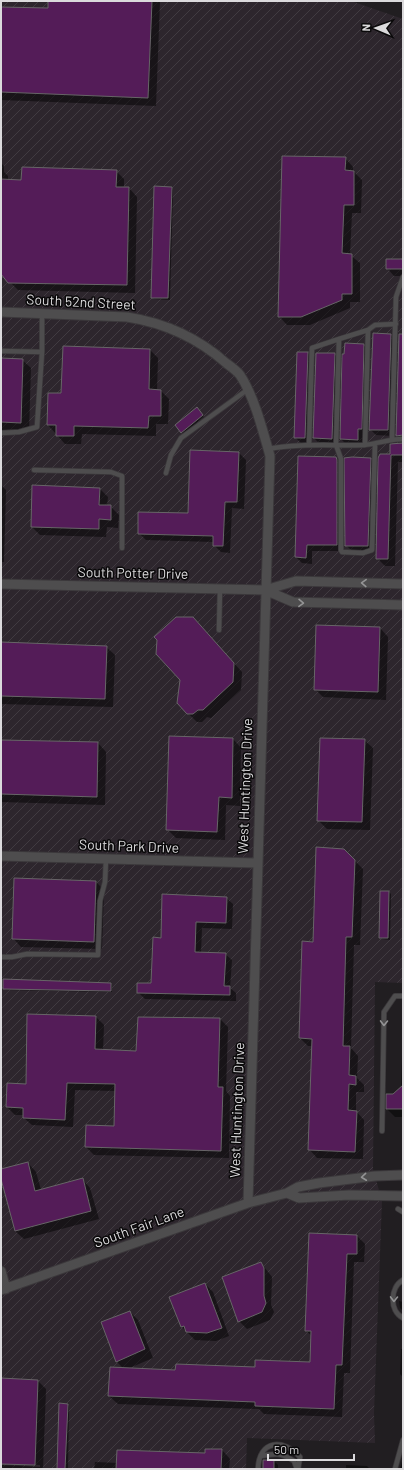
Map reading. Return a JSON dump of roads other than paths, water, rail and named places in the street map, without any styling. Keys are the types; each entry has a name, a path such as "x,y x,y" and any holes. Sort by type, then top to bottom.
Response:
{"street":[{"name":"South 52nd Street","path":"1,312 113,316 154,322 193,338 216,353 239,375"},
{"name":"West Huntington Drive","path":"239,375 259,416 270,456 248,1203"},
{"name":"South Potter Drive","path":"1,584 265,590 296,581 403,584"},
{"name":"South Potter Drive","path":"265,590 293,602 403,605"},
{"name":"South Park Drive","path":"1,856 257,863"},
{"name":"South Fair Lane","path":"4,1290 248,1203 287,1193 298,1187 375,1176 403,1175"},
{"name":"South Fair Lane","path":"287,1193 299,1198 349,1195 403,1196"},
{"path":"1,1271 4,1290"}],"lane":[{"path":"392,439 396,297 403,277"},
{"path":"1,433 19,432 36,427 42,352 42,313"},
{"path":"309,445 312,348 368,330 375,325 396,324"},
{"path":"365,445 368,330"},
{"path":"339,339 336,445 341,459 342,552 363,553 372,550 375,444"},
{"path":"1,351 42,352"},
{"path":"166,473 171,455 181,438 246,390"},
{"path":"268,449 287,445 365,445 392,439 403,439"},
{"path":"34,470 110,472 122,476 122,548"},
{"path":"219,630 220,589"},
{"path":"1,957 12,957 27,954 98,955 100,901 105,882 106,859"},
{"path":"382,1131 384,1012 395,996 403,996"},
{"path":"398,1209 403,1212"},
{"path":"403,1280 397,1283 394,1289 394,1309 398,1316 403,1318"},
{"path":"396,1469 403,1440"},
{"path":"258,1469 261,1456 266,1447 273,1444 293,1449 300,1457 298,1469"},
{"path":"261,1456 277,1453 284,1455 294,1461 298,1469"}]}
